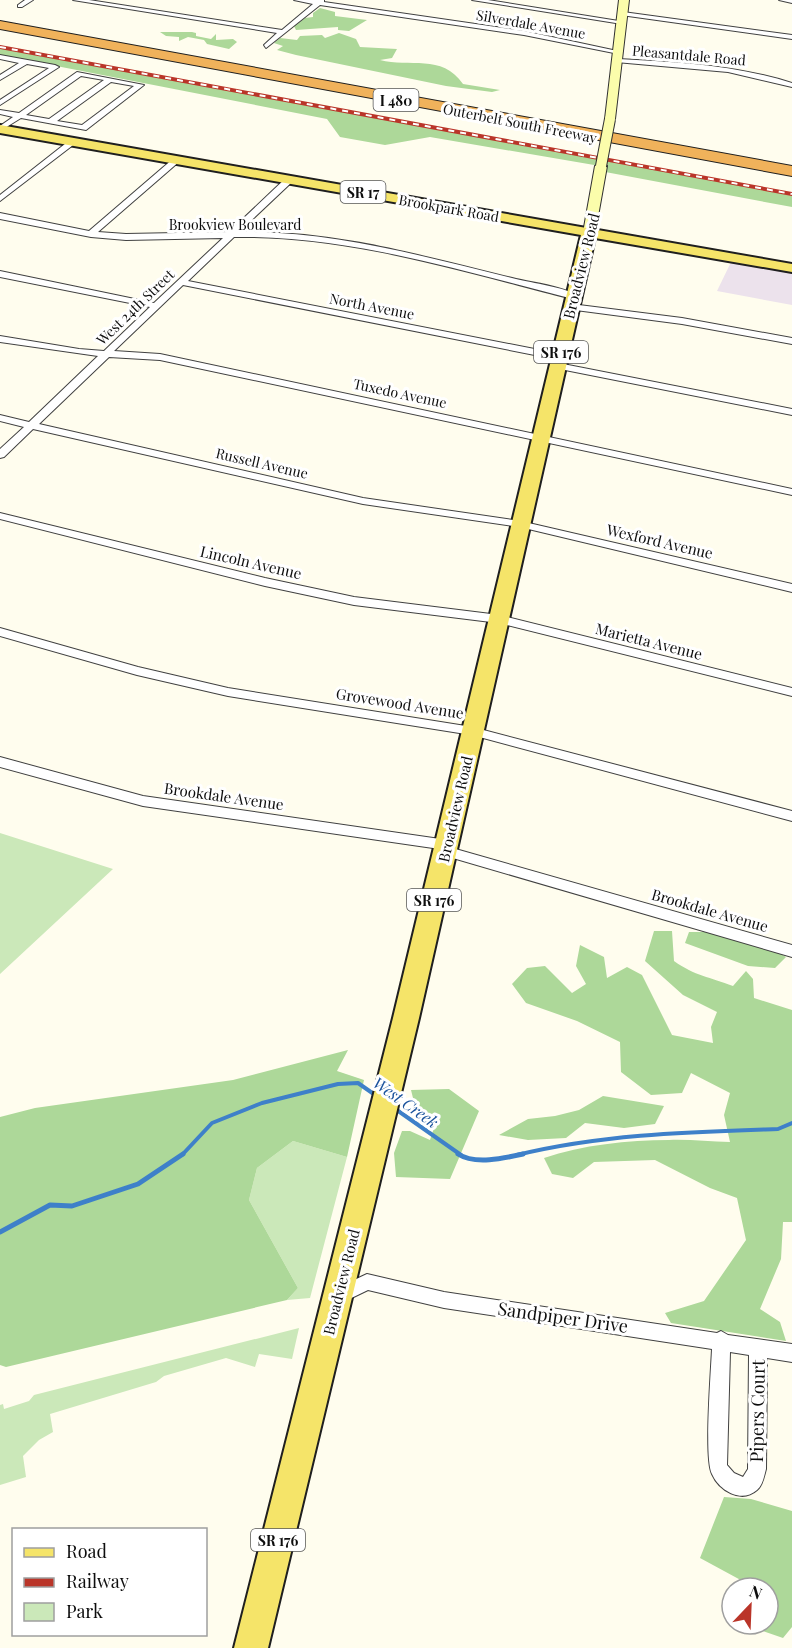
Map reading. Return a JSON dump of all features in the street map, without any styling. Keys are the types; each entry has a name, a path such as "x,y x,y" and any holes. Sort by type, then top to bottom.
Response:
{"highway":[{"name":"Outerbelt South Freeway","path":"0,14 792,160"},
{"name":"Outerbelt South Freeway","path":"0,26 792,171"}],"main road":[{"name":"Broadview Road","path":"251,1648 446,848 596,205 610,119 624,0"},
{"name":"Brookpark Road","path":"1,129 792,268"}],"street":[{"path":"20,6 30,0"},
{"path":"76,0 282,32"},
{"name":"Silverdale Avenue","path":"297,0 524,33 618,56"},
{"path":"475,0 792,37"},
{"path":"782,0 792,1"},
{"path":"266,46 321,2"},
{"name":"Pleasantdale Road","path":"618,56 714,67 766,76 792,85"},
{"path":"0,57 55,67 0,103"},
{"path":"0,78 25,62"},
{"path":"0,112 20,116 50,122 83,128 140,86 80,74 20,116 1,129"},
{"path":"50,122 109,80"},
{"path":"0,199 73,142"},
{"path":"91,234 177,160"},
{"name":"West 24th Street","path":"0,455 290,179"},
{"name":"Brookview Boulevard","path":"0,216 91,234 126,237 229,235 310,237 437,262 572,302 792,341"},
{"path":"0,274 156,306"},
{"name":"North Avenue","path":"180,282 792,412"},
{"name":"Tuxedo Avenue","path":"0,339 42,348 160,357 792,492"},
{"name":"Russell Avenue","path":"0,418 371,503 520,524"},
{"name":"Lincoln Avenue","path":"0,516 343,598 499,619"},
{"name":"Wexford Avenue","path":"520,524 792,588"},
{"name":"Marietta Avenue","path":"499,619 792,692"},
{"name":"Grovewood Avenue","path":"0,632 137,671 228,692 472,731 792,816"},
{"name":"Brookdale Avenue","path":"0,762 143,801 446,848 792,951"},
{"name":"Sandpiper Drive","path":"337,1297 367,1282 444,1300 721,1340 792,1353"},
{"name":"Pipers Court","path":"721,1340 718,1467 727,1481 743,1486 751,1484 755,1479 757,1469 758,1347"}],"shaded area":[{"path":"733,258 792,268 792,305 717,291"}],"green space":[{"path":"320,8 335,12 335,16 367,20 349,31 338,30 338,27 296,30 294,26 305,18 313,17 313,13"},
{"path":"160,32 192,32 196,33 196,36 211,39 216,34 216,40 233,39 237,42 229,49 188,37 179,41 179,37 166,36"},
{"path":"339,33 356,39 360,47 397,49 392,58 380,60 435,65 455,74 463,84 500,90 492,92 446,86 296,55 277,50 283,46 274,43 280,38 297,40 300,36 322,35 325,38"},
{"path":"0,47 792,194 792,207 600,171 600,166 430,137 385,145 340,137 327,119 0,55"},
{"path":"0,833 113,869 0,974"},
{"path":"654,931 672,931 674,961 682,966 733,986 746,971 753,979 754,998 792,1010 792,1222 783,1222 781,1259 760,1309 780,1322 786,1341 671,1323 665,1313 704,1301 746,1240 737,1198 710,1188 655,1160 594,1162 573,1178 552,1174 544,1158 621,1142 677,1140 730,1142 724,1115 730,1093 691,1073 682,1093 651,1095 621,1072 620,1042 577,1021 526,1003 512,984 527,968 545,966 572,993 586,984 576,966 580,945 604,957 607,978 627,967 642,975 672,1035 713,1043 711,1027 717,1012 683,995 645,961"},
{"path":"689,932 742,932 786,957 775,968 748,966 685,943"},
{"path":"348,1050 337,1071 364,1080 347,1157 293,1141 257,1168 249,1200 298,1288 287,1300 6,1367 0,1365 0,1117 35,1108 233,1080"},
{"path":"449,1089 479,1111 450,1179 396,1177 394,1153 402,1131 410,1131 430,1140 435,1125 415,1106 411,1090"},
{"path":"603,1096 664,1106 655,1124 624,1128 585,1123 566,1138 528,1140 499,1135 528,1119 579,1110"},
{"path":"293,1141 347,1157 310,1298 287,1300 298,1288 249,1200 257,1168"},
{"path":"299,1328 292,1359 259,1354 255,1367 226,1358 50,1414 53,1432 39,1440 23,1456 26,1477 0,1485 0,1405 3,1404 4,1409 29,1401 34,1395"},
{"path":"724,1497 751,1499 792,1511 792,1627 783,1638 777,1636 780,1636 780,1576 733,1576 700,1558"}],"waterway":[{"name":"West Creek","path":"183,1154 212,1123 262,1103 338,1084 358,1083 378,1097"},
{"name":"West Creek","path":"394,1108 461,1155"},
{"name":"West Creek","path":"517,1155 614,1138 778,1129 792,1123"},
{"name":"West Creek","path":"0,1232 50,1205 72,1206 138,1184 183,1154"},
{"name":"West Creek","path":"458,1154 481,1160 523,1154"}],"railway":[{"path":"0,47 792,194"}]}
